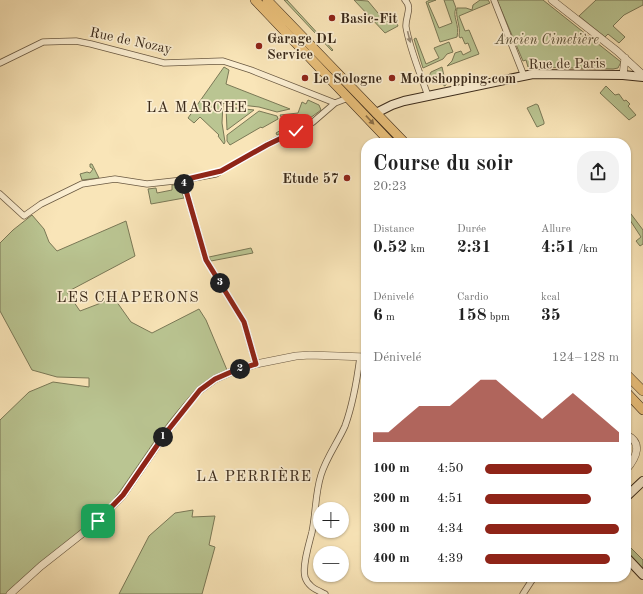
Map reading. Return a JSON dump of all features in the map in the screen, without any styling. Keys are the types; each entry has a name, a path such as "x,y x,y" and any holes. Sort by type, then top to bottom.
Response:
{"main road":[{"path":"255,0 386,138"},
{"path":"267,0 400,138"},
{"name":"Rue de Paris","path":"376,113 392,105 524,76 546,74 643,76"},
{"path":"631,379 643,391"},
{"path":"631,397 643,410"},
{"path":"631,492 643,481"},
{"path":"631,562 643,575"}],"street":[{"path":"405,0 409,7 406,25 410,42 428,96"},
{"path":"494,0 524,76"},
{"path":"552,0 624,58 643,76"},
{"name":"Rue de Nozay","path":"0,63 43,42 76,41 164,63 223,61 257,72 335,103"},
{"path":"623,75 624,58"},
{"path":"0,194 24,216 41,204 82,184 115,179 147,184 183,180 221,171 267,145 313,122 335,103 348,98"},
{"path":"183,180 206,260 244,322 256,364"},
{"path":"10,594 41,566 107,512 123,495 165,434 200,390 215,379 256,364 296,356 361,357"},
{"path":"325,594 311,587 307,583 304,572 319,481 339,439 349,412 361,365"},
{"path":"631,437 640,443 641,448 637,457 631,464"},
{"path":"524,594 531,582"}],"green space":[{"path":"284,0 287,0 333,50 332,51"},
{"path":"354,0 368,1 390,24 395,19 398,26 385,33"},
{"path":"436,0 428,3 439,28 452,23 444,0 453,0 456,8 455,14 458,28 457,37 440,42 426,2"},
{"path":"480,0 488,0 490,3 459,16 465,31 469,30 479,54 447,66 452,61 455,53 461,51 463,55 471,51 468,43 465,44 462,37 460,38 459,36 457,8 472,10 473,5"},
{"name":"Ancien Cimetière","path":"497,0 543,0 621,62 618,68 528,67 526,60 523,61"},
{"path":"596,0 643,0 643,5 624,15 613,26 625,37 619,43 608,34 605,37 579,16"},
{"path":"416,38 426,64 439,58 434,48 449,42 453,52 447,54 443,59 423,68 414,39"},
{"path":"224,67 229,70 226,84 290,109 277,112 259,107 224,103 222,123 224,144 218,136 219,135 200,117 194,123 188,118"},
{"path":"442,67 446,85 444,86 444,84 440,84 438,80 428,83 427,80 431,72"},
{"path":"606,86 615,95 619,94 624,101 626,100 630,104 628,106 636,115 629,120 600,93"},
{"path":"308,100 319,105 321,110 306,121 277,135 276,133 286,127 280,115 298,113 302,102 306,104"},
{"path":"536,104 538,105 544,122 544,124 537,127 527,108"},
{"path":"227,107 254,110 227,130"},
{"path":"259,111 277,116 278,119 230,145 227,141 227,135"},
{"path":"90,164 92,164 99,178 82,180 80,174 87,172 90,173 93,169 90,167"},
{"path":"172,185 180,187 184,198 151,204 148,189 156,188 157,193 172,190"},
{"path":"631,214 643,230 643,244 640,246 636,241 641,237 631,222"},
{"path":"32,215 44,229 49,242 57,251 126,221 135,256 67,292 80,311 114,298 131,322 152,333 199,309 206,320 227,370 212,379 186,401 164,428 113,501 105,510 35,567 6,594 0,594 0,420 29,392 53,382 89,387 89,378 57,377 32,370 0,311 0,243 13,230"},
{"path":"251,248 253,253 211,261 209,257"},
{"path":"193,510 192,517 215,516 209,545 215,547 202,594 119,594 149,536 175,513"},
{"path":"631,548 643,560 643,569 631,557"}],"place":[{"name":"Basic-Fit","path":"332,18"},
{"name":"Garage DL Service","path":"259,46"},
{"name":"Le Sologne","path":"305,78"},
{"name":"Motoshopping.com","path":"392,78"},
{"name":"Etude 57","path":"347,178"}],"district":[{"name":"LA MARCHE","path":"197,107"},
{"name":"LES CHAPERONS","path":"128,297"},
{"name":"LA PERRIÈRE","path":"254,476"}],"route":[{"path":"98,521 123,495 165,434 200,390 215,379 256,364 244,322 210,268 202,250 183,180 216,174 267,145 296,131"}]}
